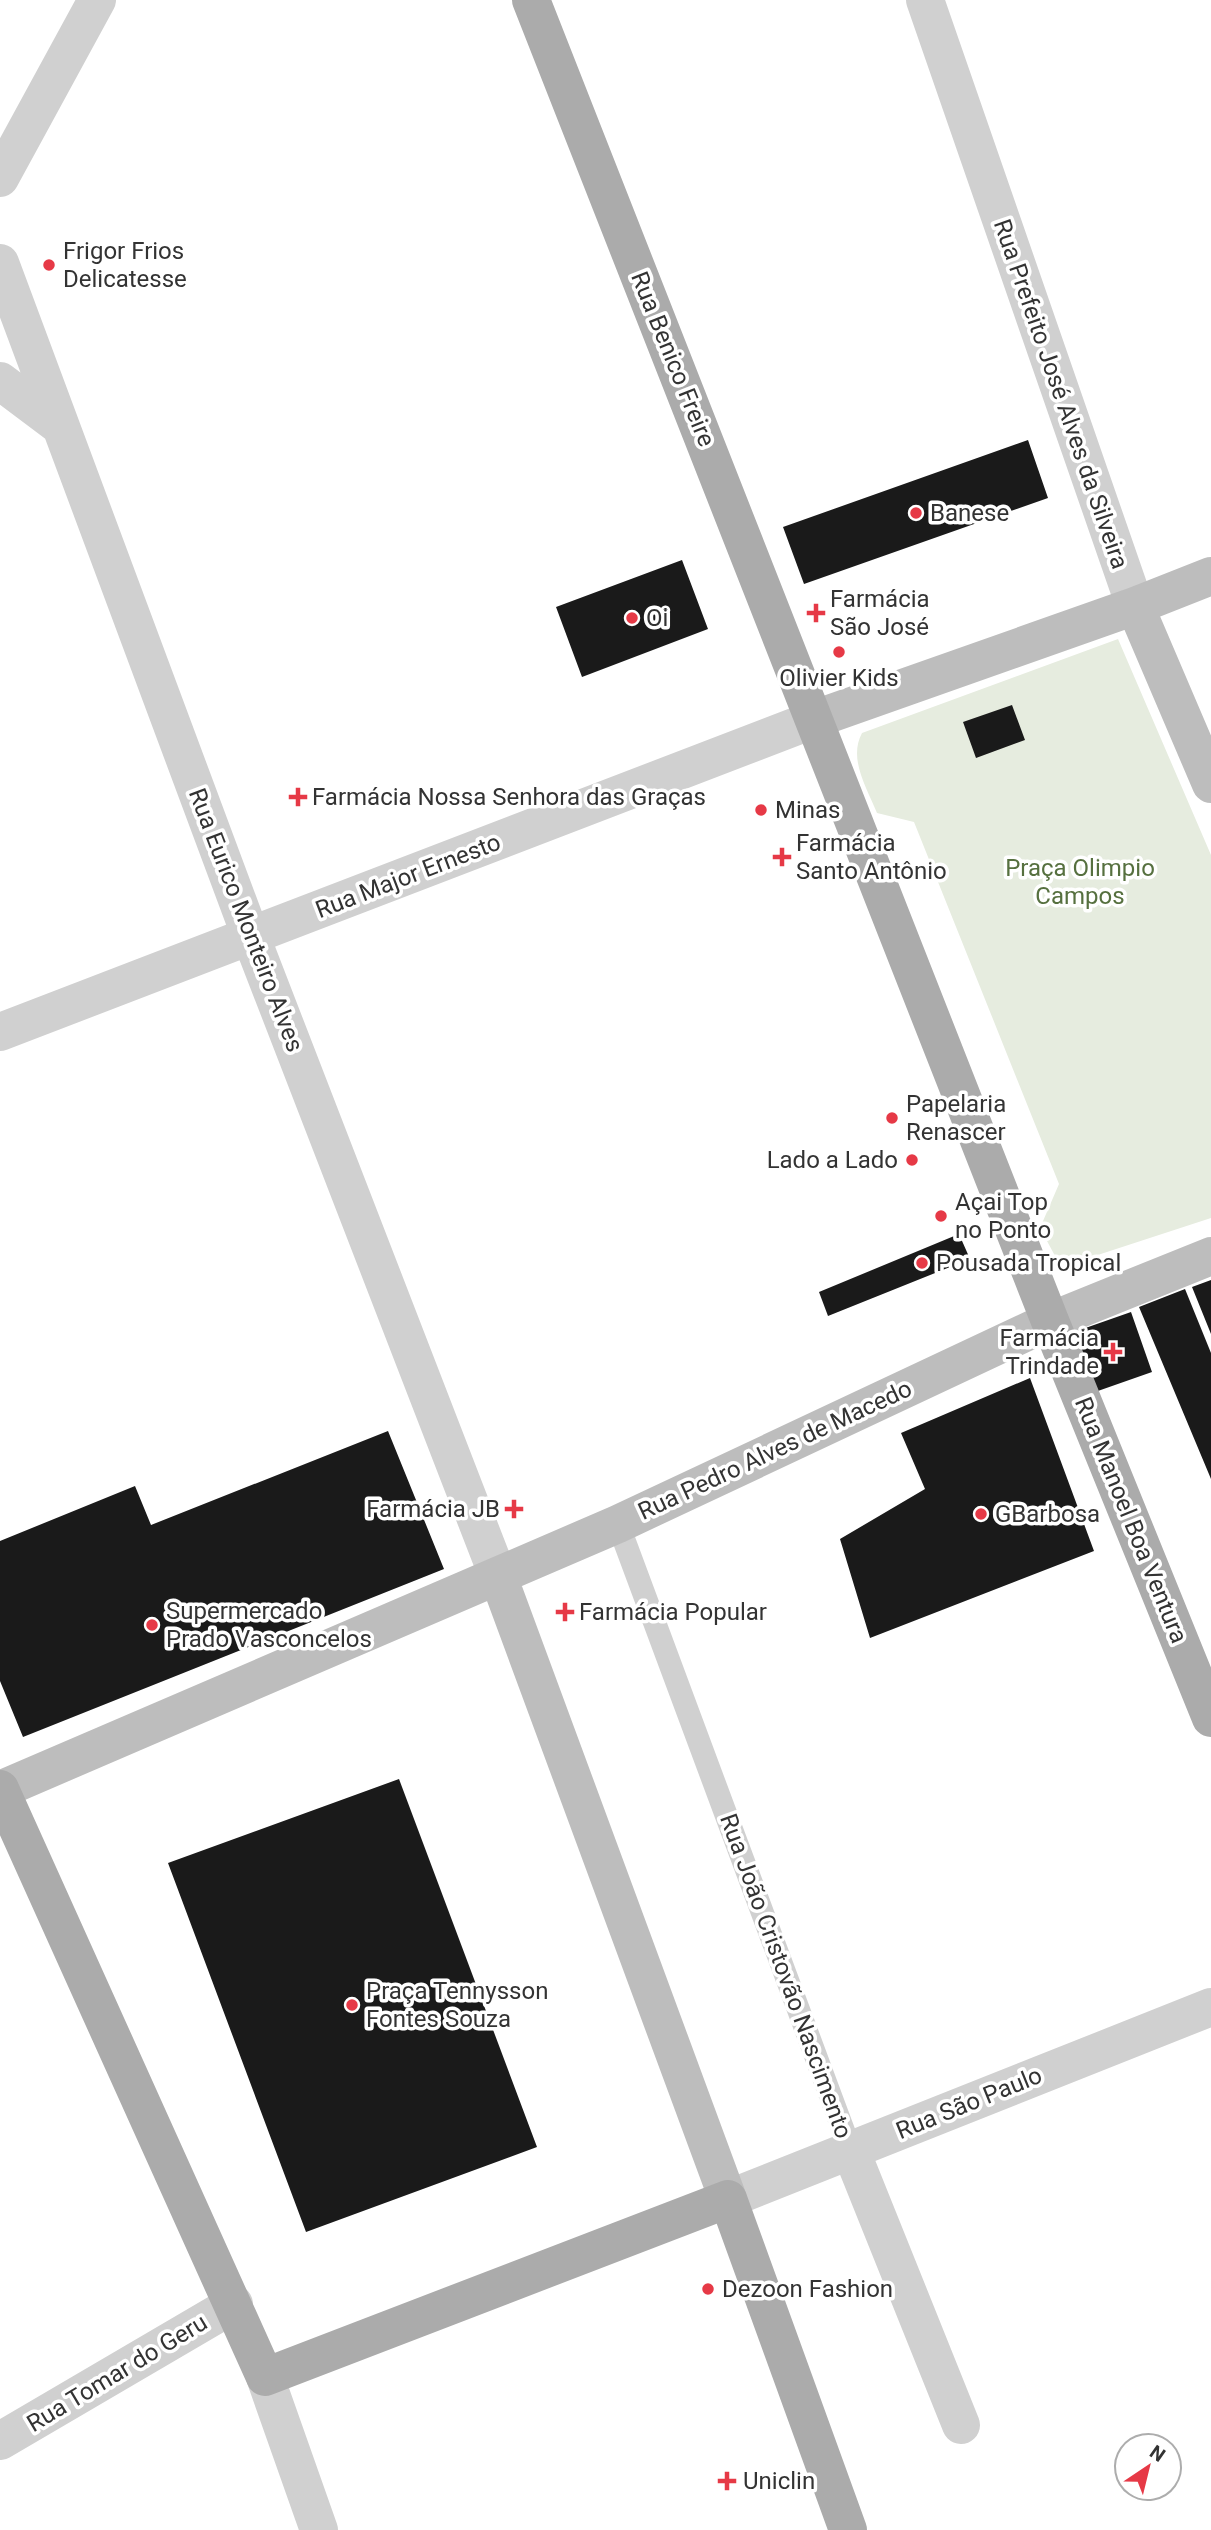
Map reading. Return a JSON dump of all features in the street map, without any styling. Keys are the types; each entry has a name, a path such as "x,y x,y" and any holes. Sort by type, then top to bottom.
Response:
{"main road":[{"name":"Rua Benico Freire","path":"531,0 815,719"},
{"path":"1211,576 1135,606 815,719 1050,1321 1211,1256"},
{"name":"Rua Prefeito José Alves da Silveira","path":"1135,606 1211,784"},
{"name":"Rua Pedro Alves de Macedo","path":"498,1576 618,1524 1050,1321"},
{"name":"Rua Manoel Boa Ventura","path":"1050,1321 1211,1718"},
{"path":"728,2199 265,2377 0,1790 498,1576 728,2199 848,2530"}],"street":[{"path":"0,178 97,0"},
{"name":"Rua Prefeito José Alves da Silveira","path":"925,0 1135,606"},
{"name":"Rua Eurico Monteiro Alves","path":"0,262 251,937 498,1576"},
{"path":"0,381 60,426"},
{"name":"Rua Major Ernesto","path":"0,1032 815,719"},
{"name":"Rua São Paulo","path":"728,2199 1211,2007"},
{"name":"Rua João Cristovão Nascimento","path":"850,2151 961,2426"},
{"name":"Rua Tomar do Geru","path":"0,2441 234,2304"},
{"path":"265,2377 320,2530"}],"lane":[{"name":"Rua João Cristovão Nascimento","path":"618,1524 850,2151"}],"green space":[{"name":"Praça Olimpio Campos","path":"1118,639 1211,855 1211,1218 1061,1267 1040,1228 1059,1184 914,822 877,813 860,773 857,753 862,733"}],"building":[{"name":"Banese","path":"1028,440 1048,498 804,584 783,527"},
{"name":"Oi","path":"682,560 708,629 582,677 556,607"},
{"path":"1012,705 1025,740 976,758 963,722"},
{"path":"959,1234 970,1259 828,1316 819,1292"},
{"path":"1211,1280 1211,1334 1192,1287"},
{"path":"1185,1289 1211,1353 1211,1479 1139,1307"},
{"name":"Farmácia Trindade","path":"1131,1312 1152,1372 1095,1392 1074,1332"},
{"name":"GBarbosa","path":"1030,1378 1094,1551 870,1638 840,1539 925,1489 901,1433"},
{"name":"Supermercado Prado Vasconcelos","path":"388,1431 444,1569 23,1737 0,1681 0,1541 135,1486 151,1525"},
{"name":"Praça Tennysson Fontes Souza","path":"399,1779 537,2147 306,2232 168,1863"}],"place":[{"name":"Frigor Frios Delicatesse","path":"49,265"},
{"name":"Banese","path":"916,513"},
{"name":"Farmácia São José","path":"816,613"},
{"name":"Oi","path":"632,618"},
{"name":"Olivier Kids","path":"839,652"},
{"name":"Farmácia Nossa Senhora das Graças","path":"298,797"},
{"name":"Minas","path":"761,810"},
{"name":"Farmácia Santo Antônio","path":"782,857"},
{"name":"Papelaria Renascer","path":"892,1118"},
{"name":"Lado a Lado","path":"912,1160"},
{"name":"Açai Top no Ponto","path":"941,1216"},
{"name":"Pousada Tropical","path":"922,1263"},
{"name":"Farmácia Trindade","path":"1113,1352"},
{"name":"Farmácia JB","path":"514,1509"},
{"name":"GBarbosa","path":"981,1514"},
{"name":"Farmácia Popular","path":"565,1612"},
{"name":"Supermercado Prado Vasconcelos","path":"152,1625"},
{"name":"Praça Tennysson Fontes Souza","path":"352,2005"},
{"name":"Dezoon Fashion","path":"708,2289"},
{"name":"Uniclin","path":"727,2481"}]}
